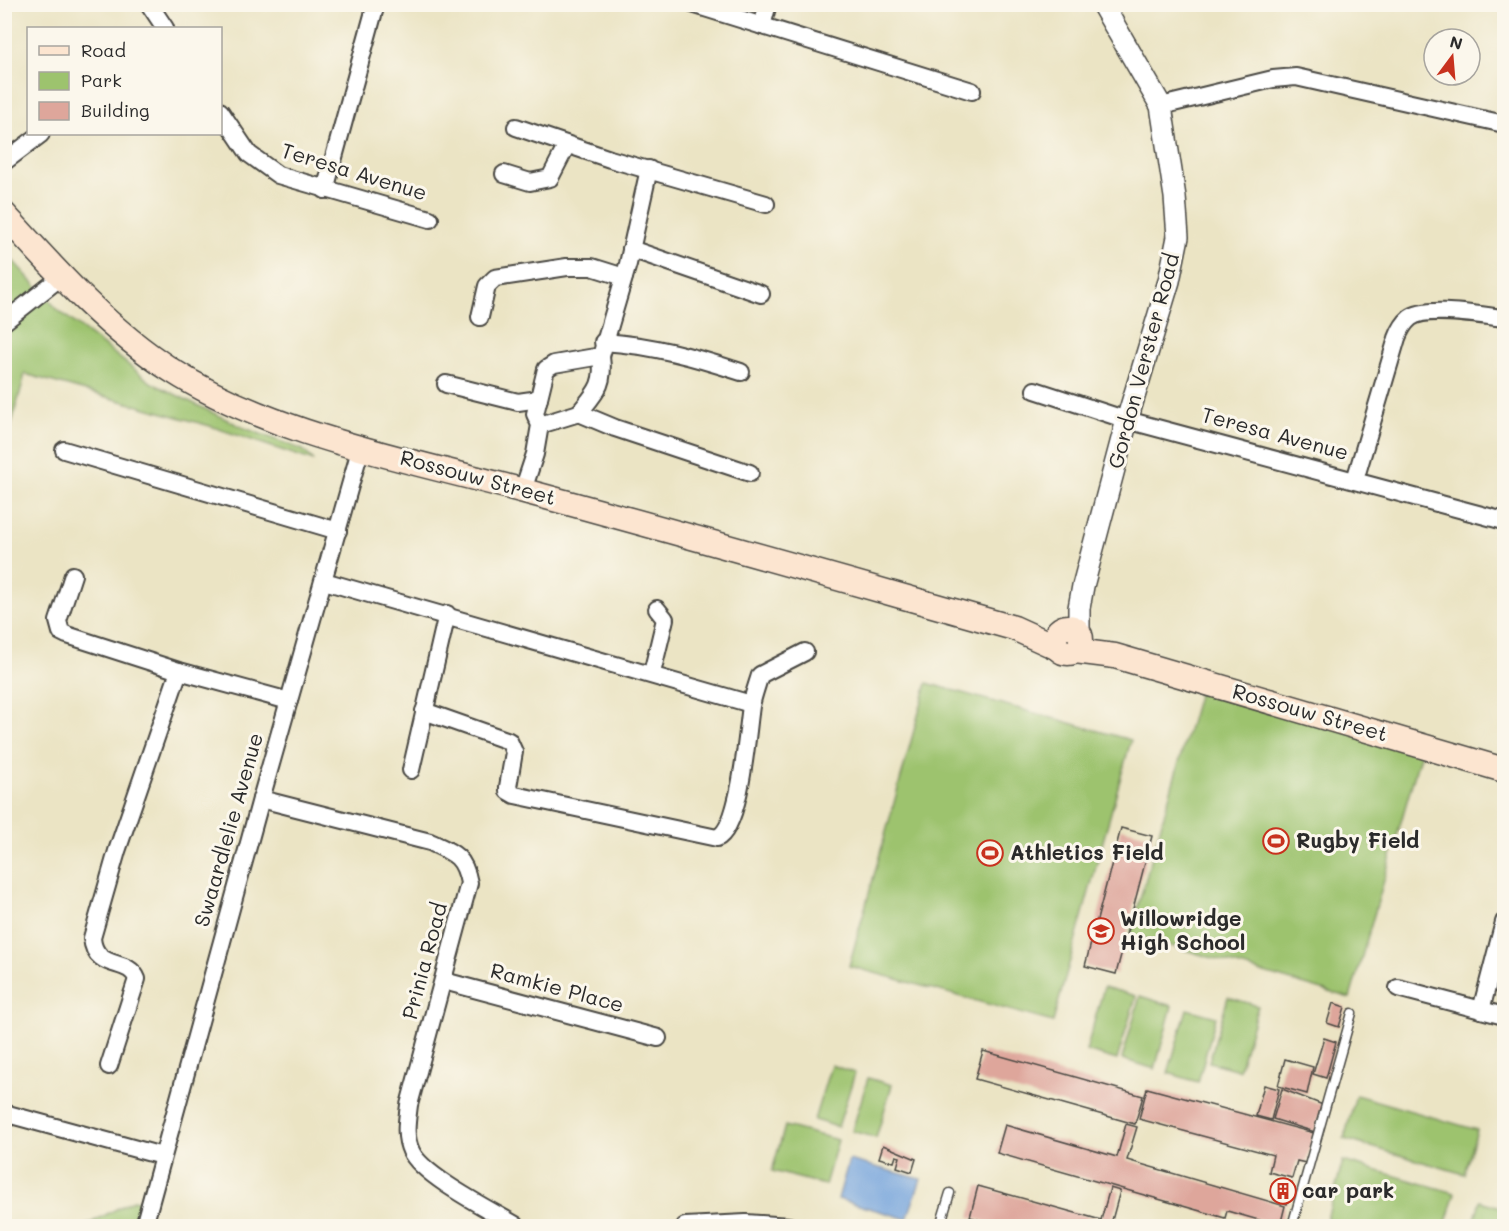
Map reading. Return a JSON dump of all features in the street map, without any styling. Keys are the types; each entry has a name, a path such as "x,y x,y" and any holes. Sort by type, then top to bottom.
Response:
{"main road":[{"name":"Rossouw Street","path":"4,214 61,277 131,341 202,388 274,420 361,447 523,490 1014,628 1069,638 1115,656 1504,770"}],"street":[{"path":"149,4 164,27"},
{"path":"325,190 376,4"},
{"path":"692,4 972,91"},
{"path":"762,26 768,4"},
{"name":"Gordon Verster Road","path":"1069,638 1127,420 1169,281 1178,237 1175,197 1161,105 1102,4"},
{"path":"1161,105 1273,79 1296,77 1504,124"},
{"name":"Teresa Avenue","path":"222,114 257,162 278,175 429,219"},
{"path":"516,127 567,145 766,204"},
{"path":"4,162 40,135"},
{"path":"504,174 530,182 550,178 567,145"},
{"path":"540,425 579,412 601,383 602,349 624,277 649,168"},
{"path":"631,249 761,294"},
{"path":"480,317 487,286 495,278 567,267 592,267 624,277"},
{"path":"4,322 61,277"},
{"path":"1355,480 1397,338 1411,316 1431,312 1504,318"},
{"path":"523,490 535,454 540,425 535,414 542,376 550,366 602,349 642,344 670,350 741,372"},
{"path":"446,384 518,402 539,399"},
{"name":"Teresa Avenue","path":"1035,390 1127,420 1504,522"},
{"path":"579,412 615,428 750,473"},
{"name":"Swaardlelie Avenue","path":"144,1227 261,799 361,447"},
{"path":"64,450 338,531"},
{"path":"73,575 58,621 61,632 179,671 289,702"},
{"path":"324,581 652,673 751,704"},
{"path":"652,673 665,618 657,609"},
{"path":"411,770 447,614"},
{"path":"424,711 509,741 514,752 508,791 514,795 717,838 726,831 743,774 751,704 760,675 805,652"},
{"path":"110,1066 137,979 133,972 98,957 93,948 92,938 117,852 179,671"},
{"name":"Prinia Road","path":"261,799 430,842 460,858 466,868 469,884 409,1105 405,1129 411,1152 423,1168 517,1227"},
{"path":"1481,1010 1504,922"},
{"name":"Ramkie Place","path":"444,981 658,1038"},
{"path":"1398,988 1504,1016"},
{"path":"4,1113 162,1156"},
{"path":"685,1227 746,1223 789,1227"}],"lane":[{"path":"1292,1227 1352,1013"},
{"path":"940,1227 950,1193"}],"green space":[{"path":"5,252 58,310 152,383 242,427 303,450 314,461 210,426 25,374 5,449"},
{"name":"Athletics Field","path":"927,683 1131,740 1053,1022 849,966"},
{"name":"Rugby Field","path":"1201,685 1422,749 1350,998 1130,934"},
{"path":"1104,987 1136,996 1117,1060 1086,1051"},
{"path":"1140,996 1172,1006 1155,1069 1122,1059"},
{"path":"1228,997 1258,1006 1239,1070 1209,1062"},
{"path":"1187,1009 1216,1017 1198,1082 1168,1073"},
{"path":"831,1065 855,1073 838,1127 814,1120"},
{"path":"868,1078 892,1085 876,1138 852,1131"},
{"path":"1356,1095 1477,1130 1464,1174 1344,1139"},
{"path":"785,1126 838,1140 825,1185 772,1171"},
{"path":"1343,1161 1455,1193 1445,1226 1325,1226"},
{"path":"133,1200 143,1202 136,1226 85,1226"},
{"path":"1480,1201 1504,1208 1504,1226 1473,1226"}],"water":[{"path":"849,1160 921,1179 907,1219 838,1199"}],"building":[{"path":"1121,828 1152,836 1116,974 1085,966"},
{"path":"1333,1003 1345,1007 1339,1027 1327,1023"},
{"path":"1324,1038 1336,1042 1326,1078 1313,1074"},
{"path":"983,1051 1143,1096 1135,1124 975,1079"},
{"path":"1285,1059 1313,1067 1307,1094 1278,1086"},
{"path":"1264,1085 1279,1089 1271,1120 1256,1116"},
{"path":"1147,1088 1314,1133 1306,1163 1297,1161 1292,1178 1269,1172 1273,1155 1139,1119"},
{"path":"1282,1089 1323,1105 1315,1132 1273,1119"},
{"path":"1126,1124 1137,1127 1127,1160 1285,1206 1280,1226 1227,1211 1225,1218 997,1153 1005,1125 1117,1157"},
{"path":"883,1145 916,1159 912,1172 897,1167 900,1157 896,1156 894,1162 879,1158"},
{"name":"car park","path":"1280,1180 1292,1183 1287,1204 1274,1199"},
{"path":"978,1186 1101,1220 1110,1188 1120,1191 1111,1224 1119,1226 999,1226 970,1217"},
{"path":"1218,1221 1236,1226 1216,1226"}],"place":[{"name":"Rugby Field","path":"1276,841"},
{"name":"Athletics Field","path":"990,853"},
{"name":"Willowridge High School","path":"1101,931"},
{"name":"car park","path":"1283,1191"}]}
